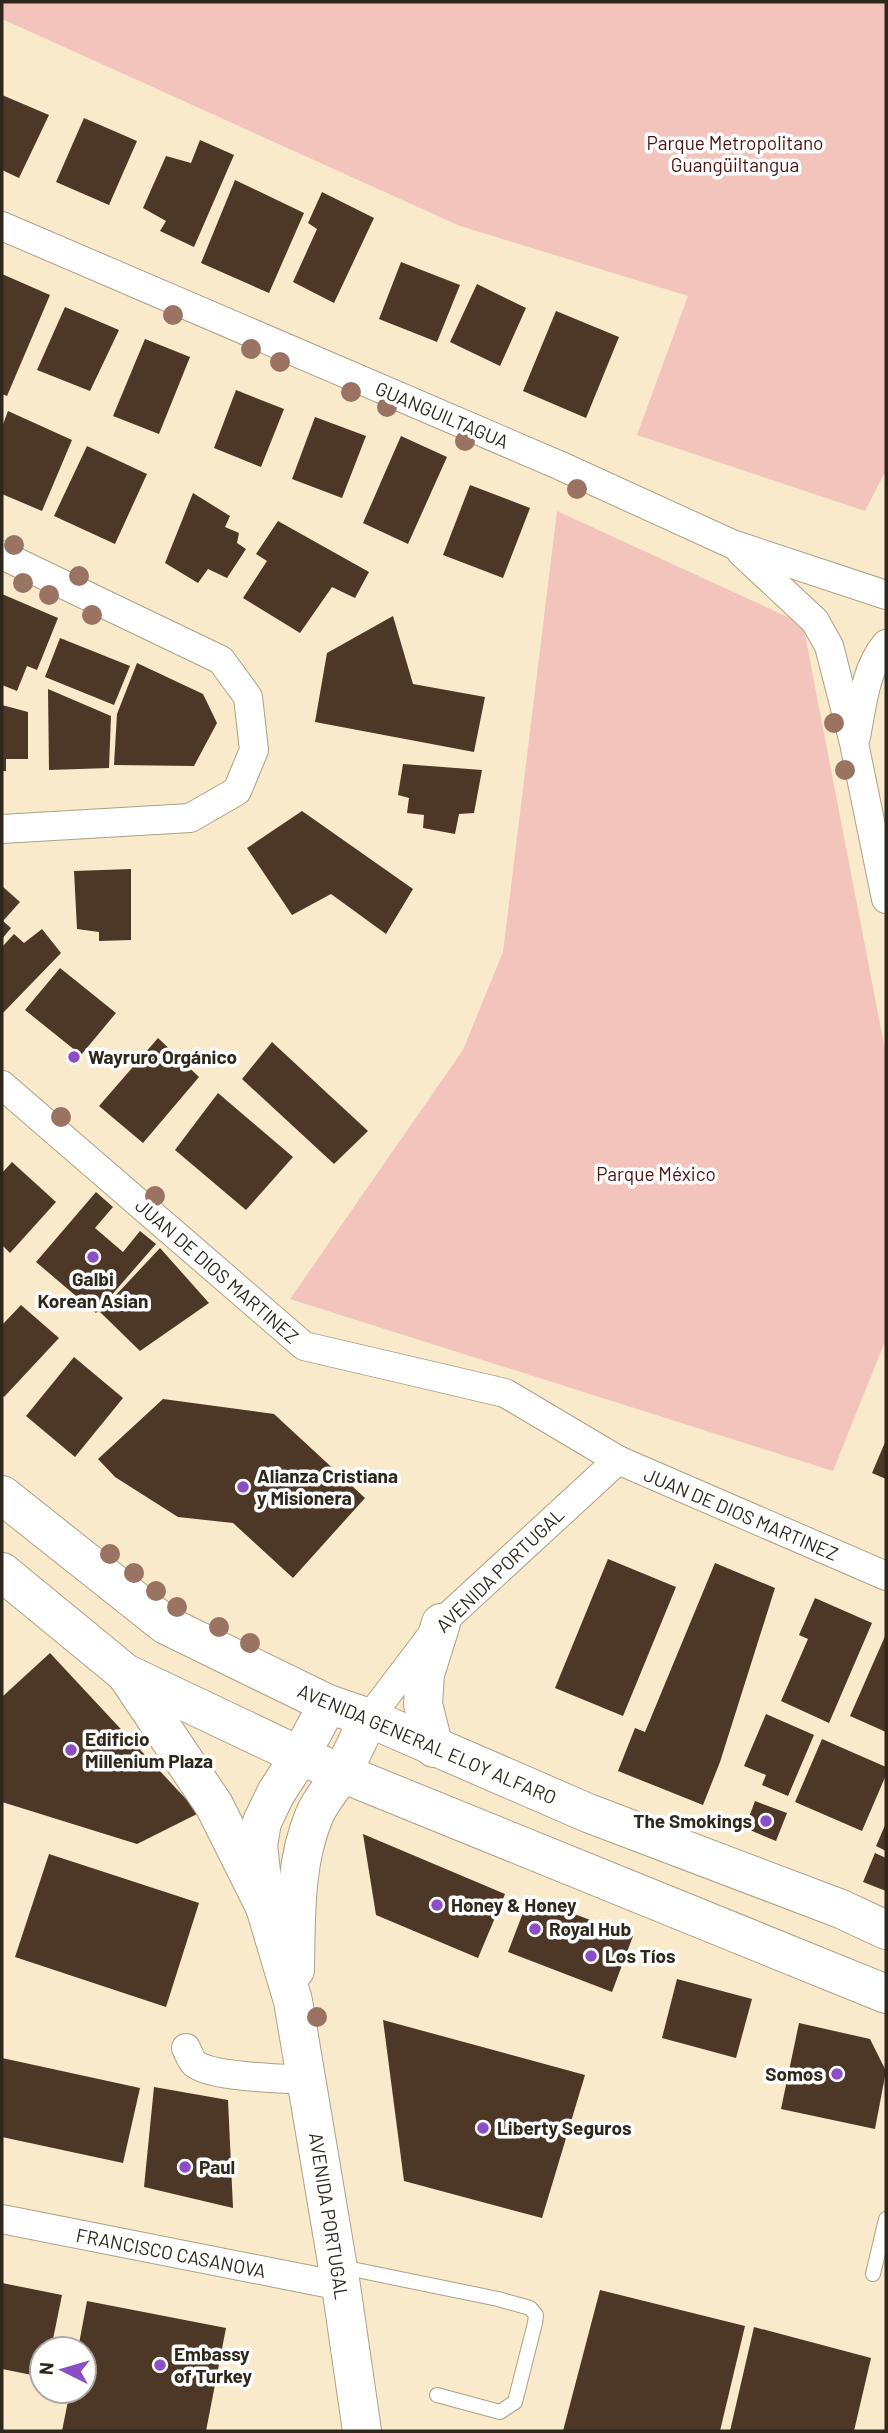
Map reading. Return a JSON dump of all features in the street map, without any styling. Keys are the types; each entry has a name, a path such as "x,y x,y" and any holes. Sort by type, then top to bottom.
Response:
{"main road":[{"name":"AVENIDA GENERAL ELOY ALFARO","path":"2,1495 166,1625 328,1703 369,1718 434,1748 588,1813 841,1909 886,1930"},
{"path":"2,1572 125,1673 300,1756 886,1994"},
{"path":"434,1748 423,1704 425,1674 442,1623"},
{"path":"125,1673 214,1805 265,1907"},
{"name":"AVENIDA PORTUGAL","path":"328,1703 300,1756 276,1793 262,1822 258,1845 265,1907 293,2001 362,2431"},
{"name":"AVENIDA PORTUGAL","path":"293,2001 303,1850 314,1814 342,1772 369,1718"}],"street":[{"name":"GUANGUILTAGUA","path":"2,226 561,466 732,544 886,595"},
{"path":"732,544 815,621 829,646 854,743 886,899"},
{"path":"2,555 221,660 247,697 254,750 237,791 190,818 2,830"},
{"path":"854,743 864,691 876,655 886,643"},
{"name":"JUAN DE DIOS MARTINEZ","path":"2,1085 304,1346 505,1393 618,1461 886,1576"},
{"name":"AVENIDA PORTUGAL","path":"369,1718 442,1623 618,1461"},
{"path":"186,2048 194,2063 210,2070 307,2080"},
{"name":"FRANCISCO CASANOVA","path":"2,2219 339,2276"}],"lane":[{"path":"873,2274 886,2219"},
{"path":"339,2276 498,2299 530,2308 536,2315 515,2402 500,2412 437,2395"}],"green space":[{"name":"Parque Metropolitano Guangüiltangua","path":"2,2 886,2 886,470 865,511 637,435 688,296 460,226 2,19"},
{"name":"Parque México","path":"557,511 803,624 886,1055 886,1339 833,1471 290,1299 463,1050 503,952"}],"building":[{"path":"2,95 49,115 19,178 2,170"},
{"path":"84,118 137,141 109,205 56,182"},
{"path":"200,140 234,155 194,247 160,231 166,221 143,208 166,156 191,163"},
{"path":"235,180 304,213 269,293 201,263"},
{"path":"322,192 374,218 334,303 293,282 317,229 308,223"},
{"path":"401,262 460,285 437,342 379,319"},
{"path":"2,274 50,295 7,396 2,394"},
{"path":"477,284 526,308 500,366 450,342"},
{"path":"65,307 119,330 90,391 37,370"},
{"path":"556,311 619,337 586,418 523,391"},
{"path":"145,339 190,357 159,434 113,416"},
{"path":"236,390 284,409 261,467 214,448"},
{"path":"8,411 72,440 42,511 2,494 2,427"},
{"path":"315,417 366,436 342,498 292,479"},
{"path":"401,436 447,457 408,544 363,523"},
{"path":"87,446 147,474 115,544 54,516"},
{"path":"470,485 530,508 503,578 443,555"},
{"path":"193,493 230,516 225,527 239,533 237,543 246,549 227,578 208,569 198,583 165,563"},
{"path":"278,521 369,572 355,598 332,587 300,633 243,598 267,561 256,554"},
{"path":"2,594 58,618 37,670 27,666 17,691 2,685"},
{"path":"393,616 413,684 485,697 474,752 315,722 327,653"},
{"path":"60,638 130,666 114,705 45,677"},
{"path":"137,663 203,694 217,723 194,766 114,765 117,714"},
{"path":"48,689 111,716 109,768 49,770"},
{"path":"2,705 28,712 28,759 6,759 6,771 2,771"},
{"path":"403,764 482,770 474,813 459,814 455,834 423,828 424,815 407,813 409,798 398,795"},
{"path":"302,811 413,889 386,934 331,894 292,915 247,848"},
{"path":"131,869 131,940 99,941 99,932 77,929 74,871"},
{"path":"2,886 20,902 3,921 11,928 2,939"},
{"path":"42,929 61,953 2,1014 2,947 14,934 24,943"},
{"path":"60,968 116,1013 81,1055 25,1010"},
{"path":"158,1038 199,1077 143,1143 99,1106"},
{"path":"272,1042 368,1131 334,1164 242,1079"},
{"path":"218,1093 293,1157 246,1210 175,1150"},
{"path":"12,1162 56,1202 10,1253 2,1245 2,1173"},
{"name":"Galbi Korean Asian","path":"96,1192 113,1207 95,1228 123,1252 140,1231 156,1244 96,1313 36,1262"},
{"path":"160,1248 209,1303 140,1351 100,1312"},
{"path":"21,1305 59,1338 4,1397 2,1325"},
{"path":"74,1357 123,1398 75,1457 26,1416"},
{"name":"Alianza Cristiana y Misionera","path":"163,1399 274,1414 365,1498 293,1578 233,1523 178,1517 115,1477 98,1459"},
{"path":"886,1440 886,1479 872,1473"},
{"path":"608,1559 676,1587 623,1716 555,1688"},
{"path":"715,1563 775,1588 720,1762 703,1805 618,1771 635,1728 645,1732"},
{"path":"815,1598 872,1623 829,1723 781,1701 808,1639 799,1635"},
{"path":"886,1634 886,1732 850,1716"},
{"name":"Edificio Millenium Plaza","path":"50,1653 199,1813 137,1844 2,1802 2,1697"},
{"path":"766,1714 814,1735 788,1796 762,1785 766,1775 744,1766"},
{"path":"822,1739 886,1767 886,1775 862,1831 795,1802"},
{"name":"The Smokings","path":"755,1801 787,1813 776,1841 745,1828"},
{"path":"886,1823 886,1851 876,1846"},
{"name":"Honey & Honey","path":"363,1834 505,1894 478,1958 376,1915"},
{"path":"875,1853 886,1858 886,1891 863,1882"},
{"path":"49,1854 199,1903 166,2007 15,1957"},
{"path":"529,1897 633,1936 612,1992 508,1952"},
{"path":"677,1979 752,1999 736,2058 662,2038"},
{"name":"Liberty Seguros","path":"383,2020 585,2075 542,2218 404,2181"},
{"name":"Somos","path":"799,2023 870,2039 886,2071 875,2129 781,2109"},
{"path":"2,2058 140,2088 123,2163 2,2137"},
{"path":"154,2087 228,2100 233,2208 144,2187"},
{"path":"2,2283 62,2295 54,2335 28,2335 28,2374 2,2369"},
{"path":"600,2290 745,2326 720,2431 563,2431"},
{"path":"87,2301 226,2328 206,2431 62,2431 67,2405 98,2405 98,2335 81,2335"},
{"path":"754,2327 871,2358 854,2431 730,2431"}],"place":[{"name":"Wayruro Orgánico","path":"74,1057"},
{"name":"Galbi Korean Asian","path":"93,1257"},
{"name":"Alianza Cristiana y Misionera","path":"243,1487"},
{"name":"Edificio Millenium Plaza","path":"71,1750"},
{"name":"The Smokings","path":"766,1821"},
{"name":"Honey & Honey","path":"437,1905"},
{"name":"Royal Hub","path":"535,1929"},
{"name":"Los Tíos","path":"591,1956"},
{"name":"Somos","path":"837,2074"},
{"name":"Liberty Seguros","path":"483,2128"},
{"name":"Paul","path":"185,2167"},
{"name":"Embassy of Turkey","path":"160,2365"}]}
